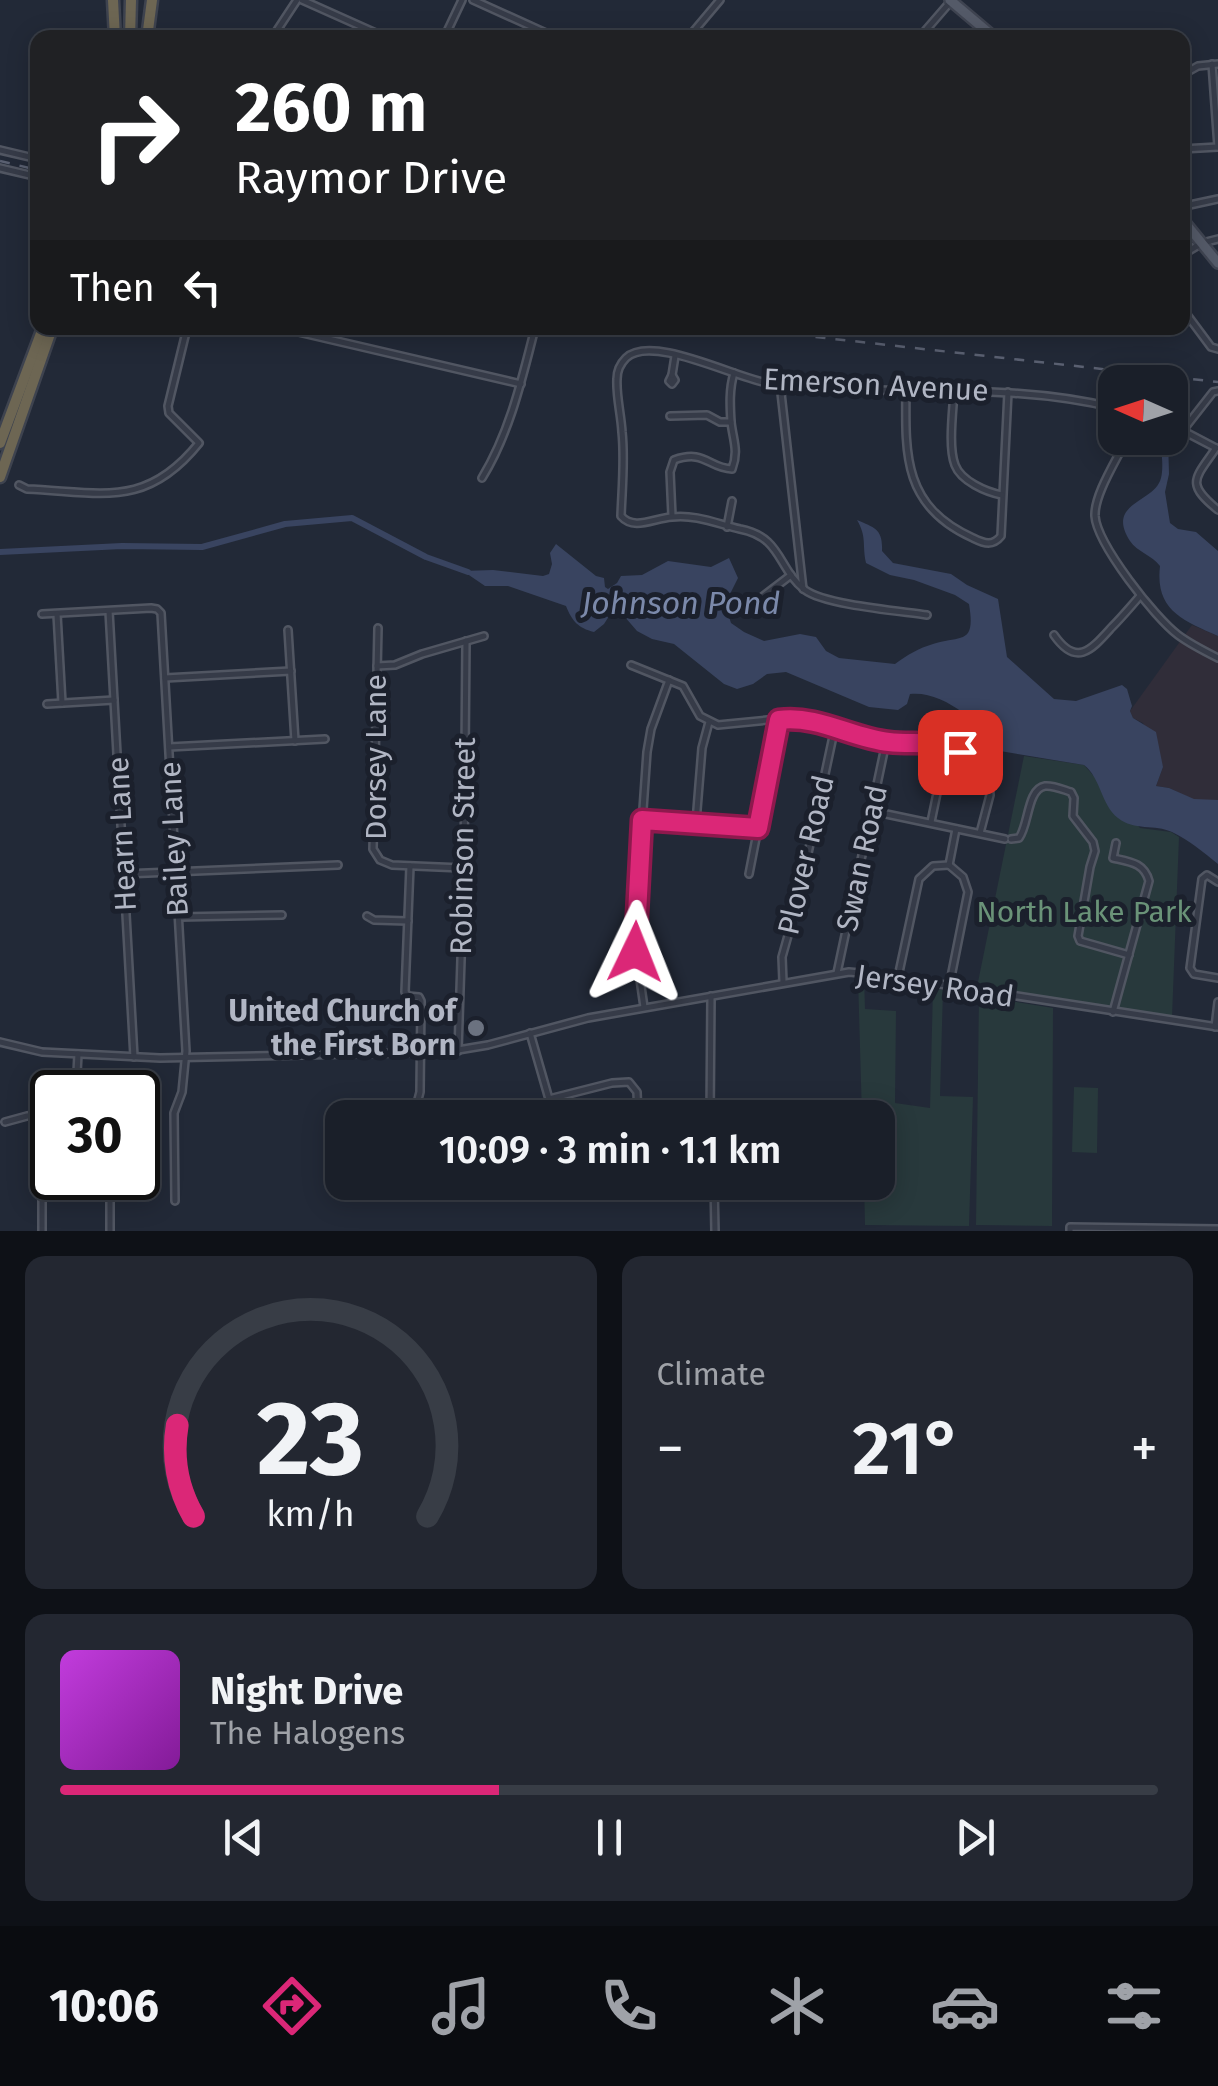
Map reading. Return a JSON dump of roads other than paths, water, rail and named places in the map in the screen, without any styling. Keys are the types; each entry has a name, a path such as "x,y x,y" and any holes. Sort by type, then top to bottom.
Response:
{"highway":[{"path":"113,0 115,30"},
{"path":"126,30 128,0"},
{"path":"148,30 152,0"},
{"path":"0,444 40,335"},
{"path":"0,477 50,335"}],"main road":[{"path":"954,2 985,30"},
{"path":"1190,228 1218,263"}],"street":[{"path":"278,30 299,0 369,30"},
{"path":"448,30 462,0"},
{"path":"473,0 539,30"},
{"path":"695,30 720,0"},
{"path":"927,30 954,2"},
{"path":"1190,69 1215,64 1218,147 1190,149"},
{"path":"0,150 30,157"},
{"path":"0,168 30,175"},
{"path":"1190,202 1218,199"},
{"path":"1190,250 1218,239"},
{"path":"1190,319 1211,347 1218,349"},
{"path":"19,485 27,490 126,493 166,477 181,465 198,444 168,414 185,335"},
{"path":"311,335 521,384"},
{"path":"482,478 521,384 533,335"},
{"name":"Emerson Avenue","path":"672,516 634,524 621,516 622,432 617,372 628,356 637,351 697,360 770,384 1008,392 1098,404"},
{"path":"672,374 674,356"},
{"path":"734,373 730,387 736,459 732,469 698,457 674,460 670,472 672,516 694,517 762,536 804,589 825,599 927,615"},
{"path":"780,384 804,589"},
{"path":"906,390 908,459 927,506 949,524 992,544 1001,536 1008,392"},
{"path":"954,390 954,464 979,487 1002,496"},
{"path":"1188,425 1213,392 1218,391"},
{"path":"670,416 707,415 720,422 731,422"},
{"path":"1188,432 1217,449 1196,484 1199,494 1218,510"},
{"path":"1119,455 1099,497 1099,531 1158,618 1180,637 1218,658"},
{"path":"727,527 732,501"},
{"path":"753,604 791,575"},
{"path":"1054,635 1071,652 1086,652 1140,596"},
{"name":"Bailey Lane","path":"109,610 155,608 162,620 185,1058 182,1092 174,1113 175,1201"},
{"path":"42,614 109,610"},
{"name":"Hearn Lane","path":"109,610 134,1057"},
{"path":"56,614 62,703"},
{"name":"Dorsey Lane","path":"378,628 373,844 377,856 392,865 464,868"},
{"path":"288,630 295,741"},
{"path":"377,666 395,665 484,636"},
{"name":"Robinson Street","path":"458,1051 466,641"},
{"path":"630,666 678,683 686,690 696,712 723,726 807,719 886,742 947,745 990,780 980,833"},
{"path":"165,678 291,671"},
{"path":"644,1008 634,945 642,820 649,735 669,680"},
{"path":"48,704 114,700"},
{"path":"749,874 779,720"},
{"path":"696,823 702,748 710,722"},
{"name":"Plover Road","path":"783,982 783,952 835,727"},
{"name":"Dorsey Lane","path":"169,747 325,740"},
{"name":"Swan Road","path":"837,973 886,742"},
{"path":"931,822 947,745"},
{"path":"872,810 1008,839 1019,838 1024,831 1037,790 1048,786 1071,792 1073,816 1093,842 1095,851 1078,936 1089,945 1130,956"},
{"path":"642,820 758,828"},
{"path":"949,865 956,829"},
{"path":"1113,1012 1149,881 1146,870 1136,863 1114,858 1116,843"},
{"path":"124,874 338,865"},
{"path":"898,978 920,879 934,866 949,865 963,877 968,892 949,987"},
{"path":"410,866 405,992 420,998 418,1100"},
{"path":"1218,882 1204,876 1190,968 1192,972 1218,978"},
{"path":"178,917 282,915"},
{"path":"368,916 374,920 408,922"},
{"name":"Jersey Road","path":"0,1042 34,1051 134,1057 458,1051 588,1018 858,972 1216,1027"},
{"path":"710,1100 711,996"},
{"path":"1216,1027 1218,1002"},
{"path":"530,1034 549,1099 619,1081 636,1088 637,1100"},
{"path":"77,1070 78,1054"},
{"path":"5,1122 30,1116"},
{"path":"42,1200 42,1231"},
{"path":"110,1200 110,1231"},
{"path":"714,1200 715,1231"},
{"path":"1070,1229 1218,1228"}],"water":[{"path":"1161,455 1168,455 1165,492 1170,523 1178,529 1196,532 1218,551 1218,636 1174,612 1162,593 1160,566 1133,545 1124,528 1127,511 1157,486"},
{"name":"Johnson Pond","path":"857,520 877,530 882,551 893,563 951,574 998,599 1007,657 1054,699 1076,701 1122,685 1127,689 1133,718 1156,732 1163,767 1156,786 1194,799 1218,800 1218,864 1172,832 1131,825 1118,818 1084,765 1000,751 973,720 949,703 910,694 907,704 898,710 869,707 786,672 767,674 737,689 724,684 674,644 637,631 618,609 594,632 576,623 566,606 508,586 485,586 463,571 543,576 549,574 550,553 556,544 604,578 608,589 621,576 642,575 668,561 711,567 729,558 738,578 725,604 731,623 764,641 800,634 816,637 826,651 839,658 895,664 923,648 968,633 969,604 955,595 890,575 866,563"}],"waterway":[{"path":"0,552 202,547 285,524 352,518 426,557 468,572"}],"railway":[{"path":"0,161 30,168"},
{"path":"798,335 1218,382"}],"place":[{"name":"United Church of the First Born","path":"476,1028"}],"park label":[{"name":"North Lake Park","path":"1084,912"}]}
